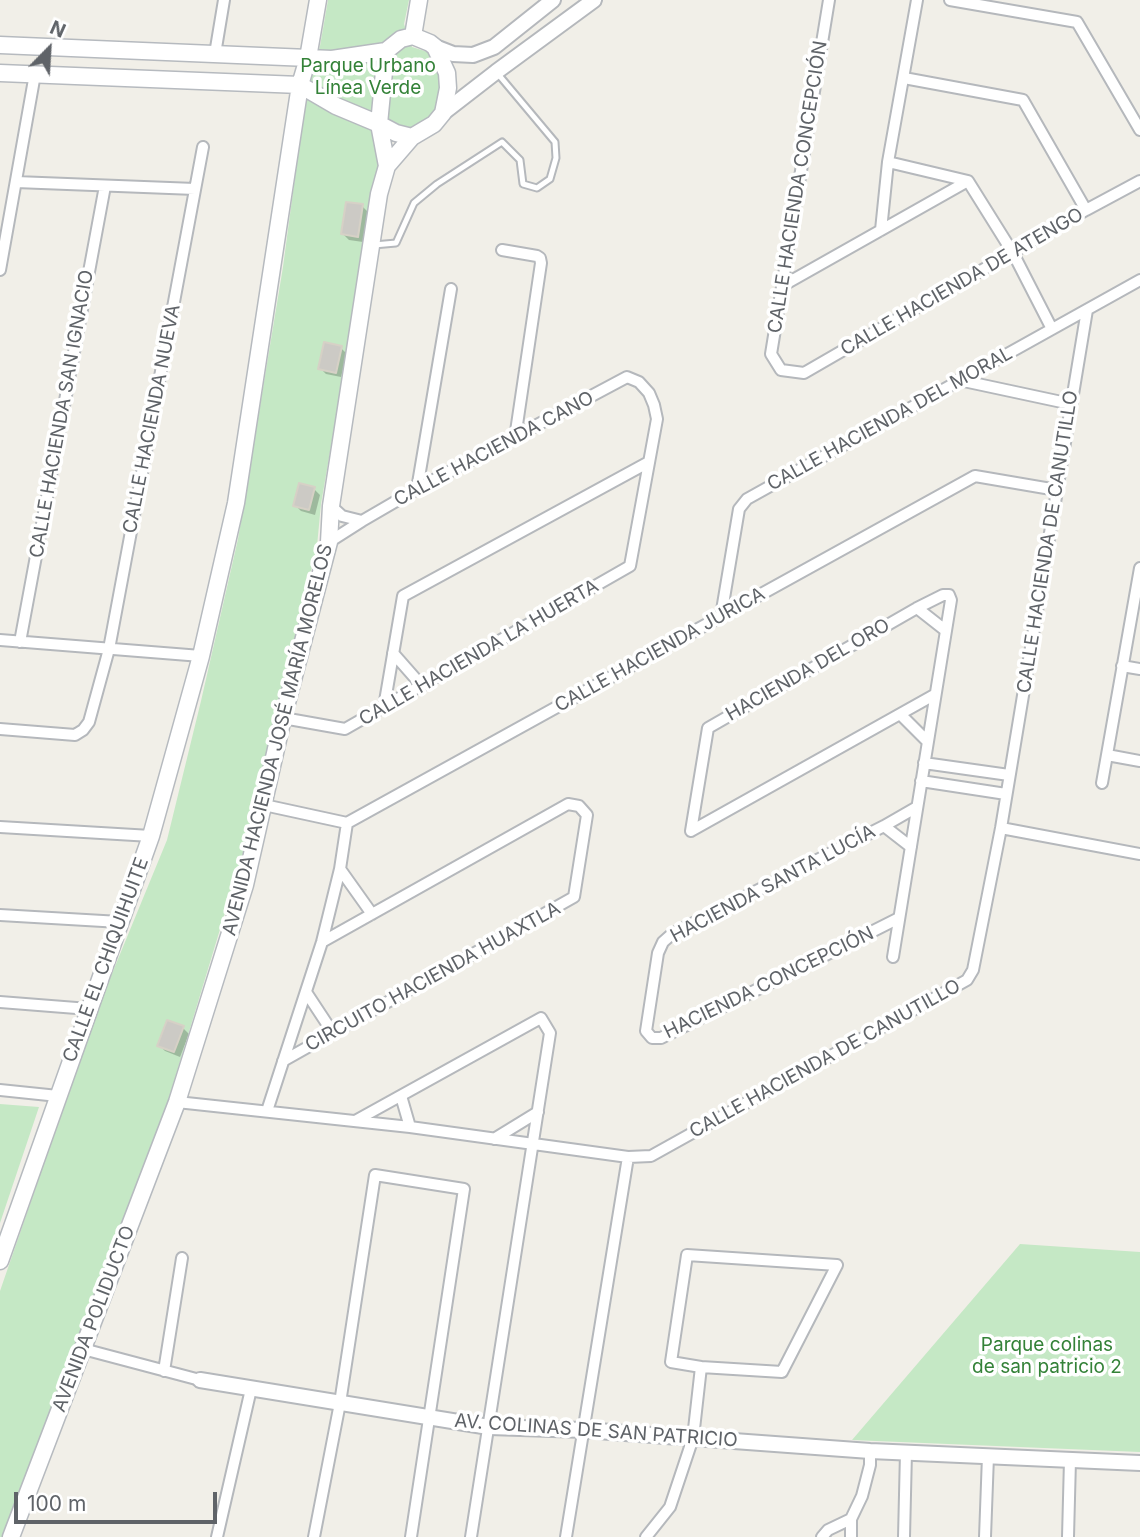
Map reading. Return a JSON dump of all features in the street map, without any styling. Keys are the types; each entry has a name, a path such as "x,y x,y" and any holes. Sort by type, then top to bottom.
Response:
{"main road":[{"path":"201,656 236,503 300,85 318,0"},
{"path":"413,36 419,0"},
{"path":"0,45 332,59 386,51 401,39 413,36 435,47 447,73 448,88 443,113 434,124 412,137 396,133 336,106 300,85 0,73"},
{"name":"AVENIDA HACIENDA JOSÉ MARÍA MORELOS","path":"386,51 379,124 387,166"},
{"name":"AVENIDA HACIENDA JOSÉ MARÍA MORELOS","path":"177,1102 245,885 329,542 331,506 379,194 387,166 412,137"},
{"name":"CALLE EL CHIQUIHUITE","path":"0,1261 151,836 201,656"},
{"name":"AVENIDA POLIDUCTO","path":"11,1537 177,1102"}],"street":[{"path":"215,54 224,0"},
{"path":"435,47 453,54 473,55 494,47 553,0"},
{"path":"443,113 594,0"},
{"name":"CALLE HACIENDA CONCEPCIÓN","path":"781,370 771,354 829,0"},
{"path":"881,230 888,162 917,0"},
{"path":"950,0 1077,22 1140,130"},
{"path":"0,270 36,74"},
{"path":"904,78 1023,100 1086,210"},
{"name":"CALLE HACIENDA NUEVA","path":"0,729 75,735 89,722 108,649 203,147"},
{"path":"888,162 968,181 1013,253 1052,329"},
{"path":"782,286 968,181"},
{"name":"CALLE HACIENDA DE ATENGO","path":"781,370 804,373 1140,181"},
{"path":"16,182 195,189"},
{"name":"CALLE HACIENDA SAN IGNACIO","path":"20,642 105,186"},
{"path":"502,250 537,256 541,263 515,438"},
{"name":"CALLE HACIENDA DEL MORAL","path":"721,616 739,509 747,499 1140,280"},
{"path":"417,489 451,289"},
{"name":"CALLE HACIENDA DE CANUTILLO","path":"177,1102 410,1127 628,1157 651,1156 967,979 973,970 1001,828 1087,310"},
{"name":"CALLE HACIENDA CANO","path":"329,542 417,489 627,377 639,382 649,393 654,405 657,419 649,462"},
{"path":"959,380 1071,404"},
{"path":"384,707 403,596 649,462"},
{"name":"CALLE HACIENDA LA HUERTA","path":"284,718 345,729 630,566 649,462"},
{"name":"CALLE HACIENDA JURICA","path":"347,822 975,476 1057,490"},
{"path":"331,506 342,516 362,521"},
{"path":"1102,783 1140,573"},
{"name":"HACIENDA DEL ORO","path":"943,595 949,596 951,600 934,695 691,831 708,728 916,608 943,595"},
{"path":"916,608 945,630"},
{"path":"0,640 201,656"},
{"path":"393,653 422,686"},
{"path":"1122,666 1140,669"},
{"path":"893,957 934,695"},
{"path":"901,715 927,741"},
{"path":"1107,755 1140,761"},
{"path":"924,763 1009,775"},
{"path":"921,782 1006,793"},
{"name":"CIRCUITO HACIENDA HUAXTLA","path":"283,1061 574,897 587,815 579,806 568,804 322,942"},
{"path":"264,805 347,822 341,869 322,942 267,1111"},
{"name":"HACIENDA SANTA LUCÍA","path":"663,942 672,934 917,807"},
{"name":"HACIENDA SANTA LUCÍA","path":"884,826 911,847"},
{"path":"0,827 151,836"},
{"path":"1001,828 1140,854"},
{"path":"341,869 372,914"},
{"path":"0,915 120,922"},
{"name":"HACIENDA CONCEPCIÓN","path":"663,942 658,953 646,1031 652,1038 661,1038 900,918"},
{"path":"306,992 333,1032"},
{"path":"0,1002 89,1009"},
{"path":"355,1121 541,1018 550,1033 471,1537"},
{"path":"0,1090 58,1096"},
{"path":"401,1096 410,1127"},
{"path":"494,1139 538,1111"},
{"path":"566,1537 628,1157"},
{"path":"314,1537 340,1403 375,1175 464,1189 411,1537"},
{"path":"687,1255 838,1265 782,1372 701,1367 671,1362 687,1255"},
{"path":"164,1371 182,1258"},
{"path":"83,1349 200,1380"},
{"path":"646,1537 670,1507 693,1438 701,1367"},
{"name":"AV. COLINAS DE SAN PATRICIO","path":"200,1380 489,1427 583,1430 870,1451 1140,1463"},
{"path":"217,1537 251,1389"},
{"path":"851,1537 851,1519 862,1496 870,1465 870,1451"},
{"path":"904,1537 906,1452"},
{"path":"985,1537 988,1456"},
{"path":"1068,1537 1070,1460"},
{"path":"822,1537 828,1530 851,1519"}],"lane":[{"path":"371,245 396,243 414,203 437,184 502,142 520,160 523,184 537,188 550,179 556,158 555,142 496,72"}],"green space":[{"name":"Parque Urbano Línea Verde","path":"328,0 409,0 404,24 412,47 428,52 444,66 438,121 416,128 395,125 380,147 377,180 321,504 317,546 247,840 169,1098 6,1537 0,1537 0,1291 97,1010 167,840 238,539 283,267 305,102 320,46"},
{"path":"0,1104 39,1107 0,1223"},
{"name":"Parque colinas de san patricio 2","path":"1020,1244 1140,1252 1140,1452 852,1440"}],"building":[{"path":"346,202 363,204 358,237 341,234"},
{"path":"324,342 342,346 336,373 318,369"},
{"path":"299,483 315,487 309,510 293,506"},
{"path":"167,1020 184,1026 174,1052 157,1046"}]}
